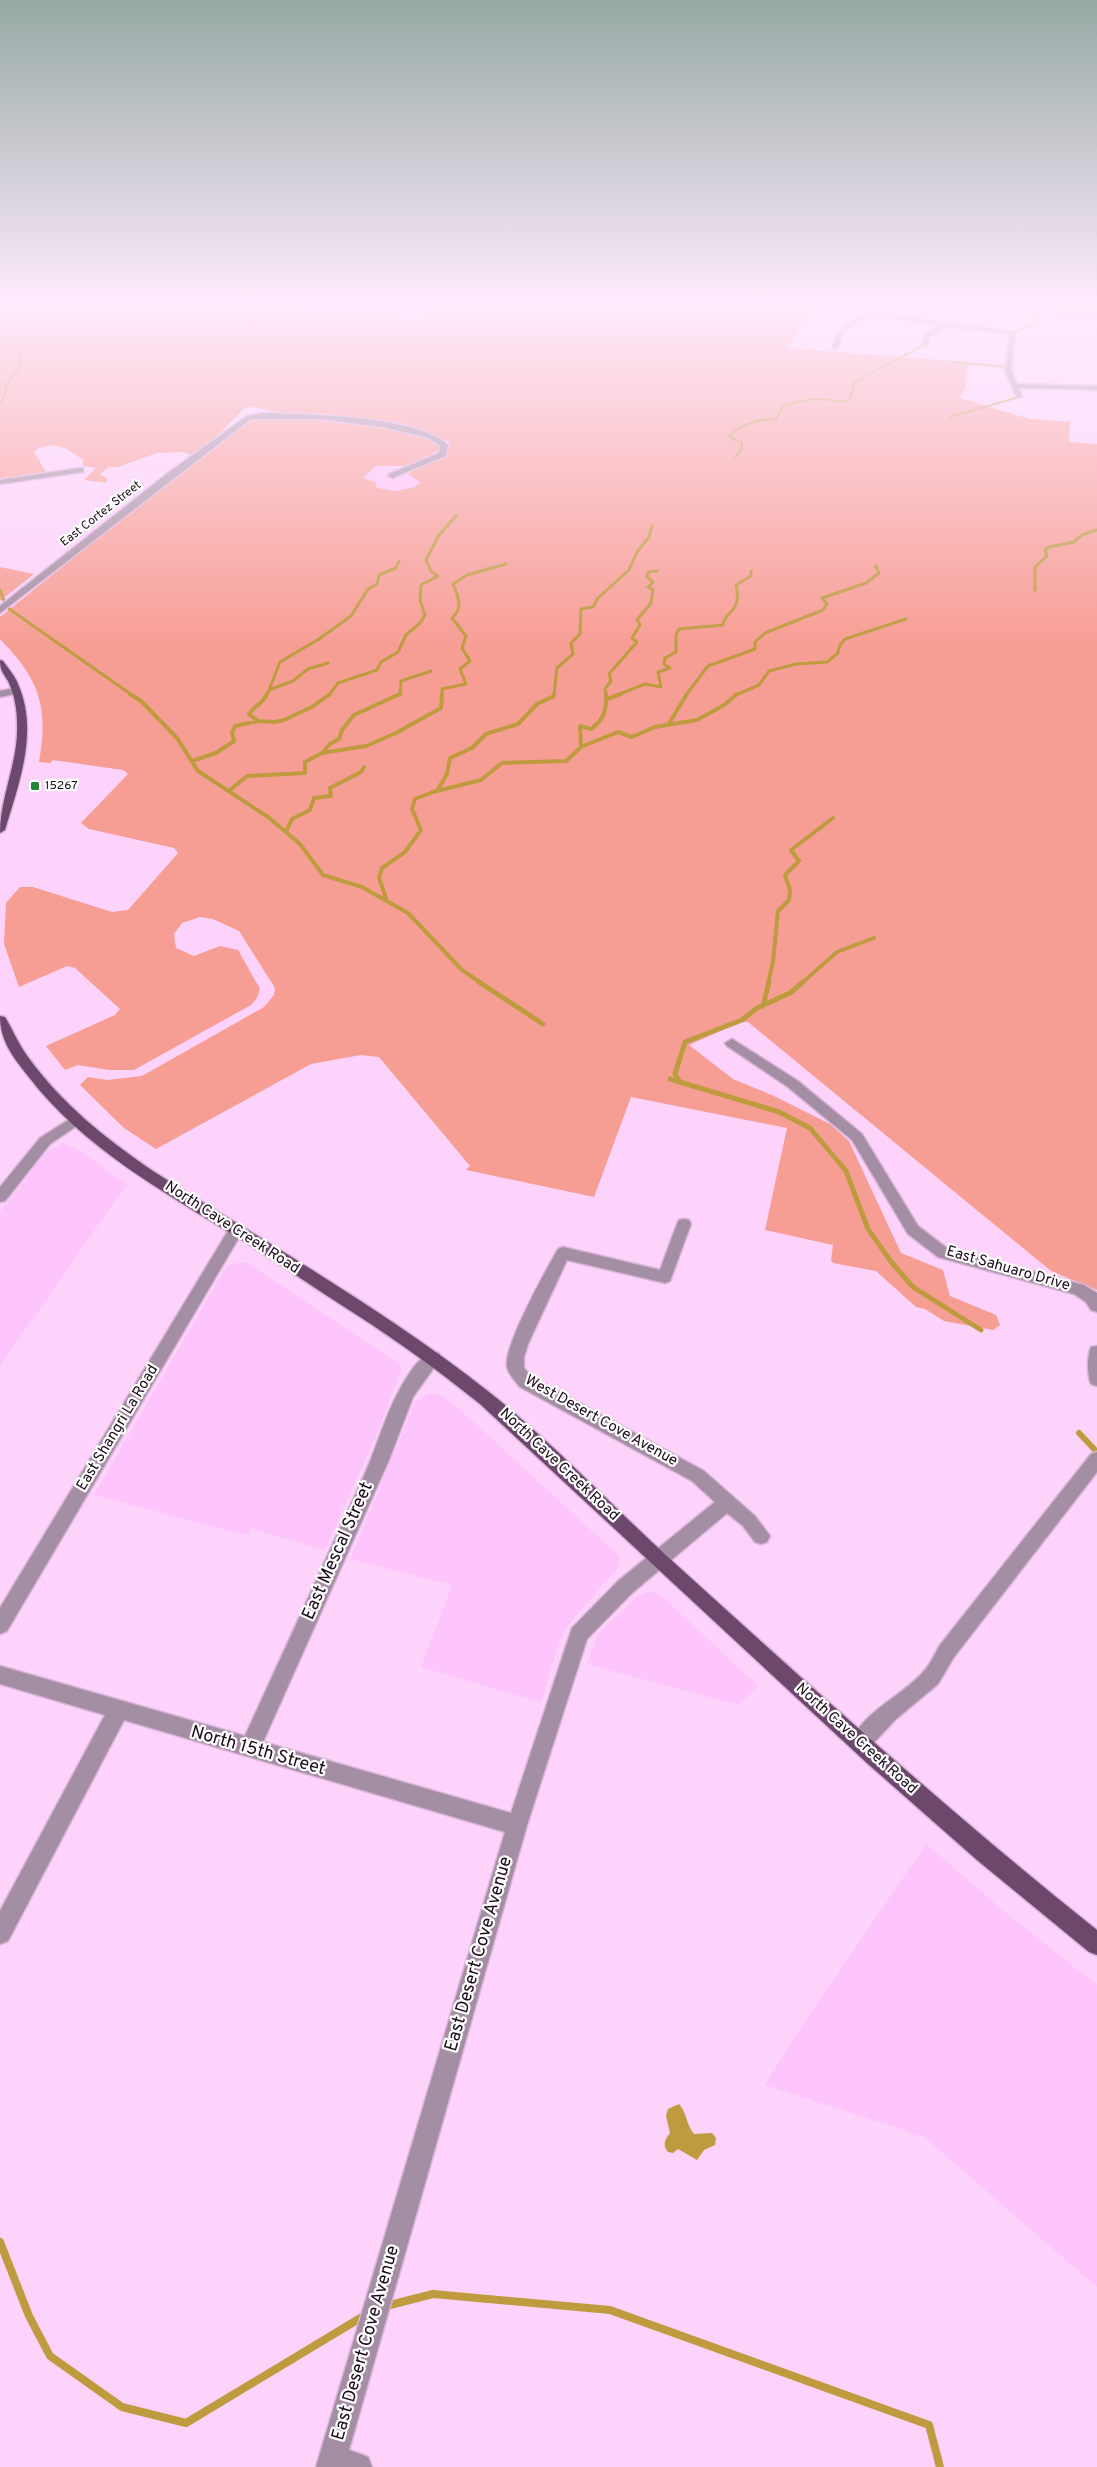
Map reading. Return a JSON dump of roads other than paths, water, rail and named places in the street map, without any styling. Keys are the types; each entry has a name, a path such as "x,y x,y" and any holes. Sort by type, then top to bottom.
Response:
{"main road":[{"path":"0,663 16,691 23,729 22,749 0,830"},
{"name":"North Cave Creek Road","path":"0,1020 22,1058 54,1099 76,1120 132,1163 434,1358 533,1439 658,1559 985,1854 1097,1944"}],"street":[{"name":"East Cortez Street","path":"0,610 170,475 249,417 263,416"},
{"name":"East Cortez Street","path":"268,416 361,420 414,433 444,445 442,454 392,476"},
{"path":"0,482 80,470"},
{"path":"0,694 16,691"},
{"name":"East Sahuaro Drive","path":"732,1043 793,1084 857,1136 913,1230 943,1253 1079,1289 1092,1298 1097,1306"},
{"path":"0,1197 45,1140 76,1120"},
{"name":"West Desert Cove Avenue","path":"684,1224 665,1277 563,1253 516,1353 514,1365 517,1373 526,1382 698,1476 749,1521 761,1536"},
{"name":"East Shangri La Road","path":"0,1625 236,1230"},
{"path":"1097,1352 1097,1379"},
{"name":"East Mescal Street","path":"250,1749 380,1460 405,1395 416,1377 434,1358"},
{"path":"860,1743 889,1712 931,1678 947,1651 1097,1459"},
{"name":"East Desert Cove Avenue","path":"331,2462 517,1825 579,1634 625,1587 727,1502"},
{"name":"North 15th Street","path":"0,1675 118,1711 517,1825"},
{"path":"0,1933 118,1711"},
{"path":"331,2462 358,2467"}],"waterway":[{"path":"735,457 742,449 742,443 729,436 745,425 757,421 776,419 778,416"},
{"path":"329,694 338,683 377,670 381,662 398,652 406,635 421,622 425,615 420,600 421,585 438,576 431,571 426,560 439,535 456,516"},
{"path":"554,695 557,668 573,654 571,643 580,634 581,609 593,607 598,598 629,570 637,552 649,537 652,526"},
{"path":"1035,590 1035,567 1047,556 1045,550 1049,547 1074,542 1082,535 1097,530"},
{"path":"267,695 280,662 319,639 351,616 368,589 377,584 379,575 396,568 399,561"},
{"path":"442,694 442,689 466,684 460,669 470,661 462,648 466,636 452,618 459,606 453,584 467,575 506,564"},
{"path":"686,695 708,666 755,649 755,642 765,633 823,610 827,604 822,598 866,583 879,573 876,566"},
{"path":"606,695 605,689 611,681 609,674 637,642 632,638 640,625 637,620 651,603 653,590 648,587 653,582 647,577 648,572 657,571"},
{"path":"617,695 645,684 661,687 658,672 670,668 664,664 665,658 676,652 676,635 679,629 723,625 737,601 736,585 751,576 751,571"},
{"path":"0,590 6,606 12,611 132,695"},
{"path":"736,695 759,685 769,671 796,664 827,662 838,653 840,645 845,639 906,619"},
{"path":"269,690 293,681 308,669 328,663"},
{"path":"400,695 401,681 431,671"},
{"path":"130,694 141,701 177,738 198,771 268,817 300,844 323,875 362,887 408,913 462,970 481,983"},
{"path":"258,721 249,714 267,694"},
{"path":"258,721 275,722 284,720 312,707 329,694"},
{"path":"322,753 330,744 339,739 342,730 354,715 400,694"},
{"path":"322,753 366,746 396,733 441,708 442,694"},
{"path":"607,699 621,694"},
{"path":"668,725 687,694"},
{"path":"668,725 697,720 724,705 737,694"},
{"path":"437,791 447,774 450,758 472,748 486,734 518,724 537,704 554,695"},
{"path":"581,747 580,726 591,729 599,722 605,709 606,695"},
{"path":"192,761 216,753 234,741 232,733 235,726 258,721"},
{"path":"581,747 618,732 632,737 655,727 668,725"},
{"path":"437,791 481,780 502,763 566,761 581,747"},
{"path":"229,791 247,776 305,773 305,762 322,753"},
{"path":"286,832 292,819 310,810 314,798 331,796 330,788 361,772 364,767"},
{"path":"386,898 379,878 382,868 405,852 421,830 412,809 415,799 437,791"},
{"path":"768,983 773,962 778,911 789,900 790,890 785,875 799,861 791,850 833,818"},
{"path":"802,983 837,952 874,938"},
{"path":"479,982 543,1024"},
{"path":"763,1005 769,982"},
{"path":"763,1005 790,993 803,982"},
{"path":"680,1082 675,1074 685,1042 742,1020 763,1005"},
{"path":"670,1079 779,1112 810,1128 846,1171 868,1229 892,1263 913,1287 981,1330"},
{"path":"1079,1433 1097,1452"},
{"path":"0,2242 29,2316 50,2356 122,2407 186,2423 367,2314"},
{"path":"386,2306 433,2294 610,2310 929,2425 940,2467"}],"place":[{"name":"15267","path":"35,786"}]}
